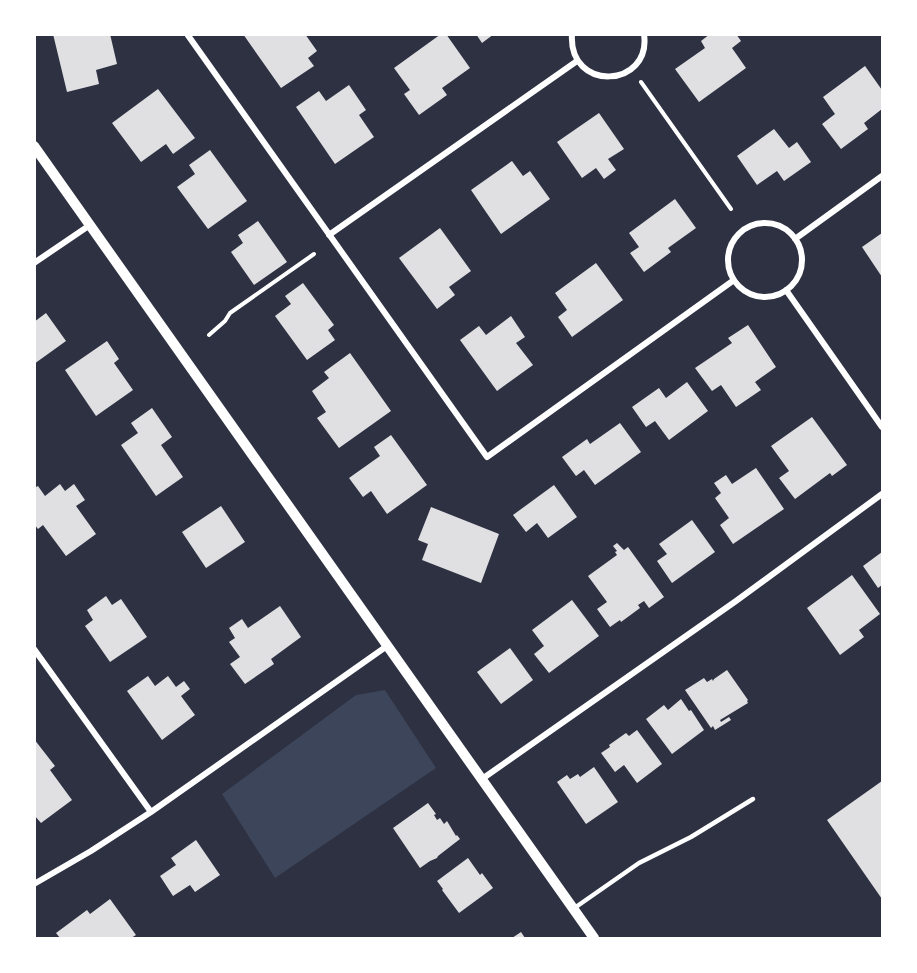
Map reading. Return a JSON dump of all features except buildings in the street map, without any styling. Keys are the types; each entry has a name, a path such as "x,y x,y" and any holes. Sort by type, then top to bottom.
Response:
{"street":[{"path":"187,34 487,457 734,280"},
{"path":"572,34 571,43 577,61 585,69 604,77 615,77 633,67 640,59 644,49 644,34"},
{"path":"329,235 577,61"},
{"path":"34,146 594,939"},
{"path":"795,239 882,176"},
{"path":"758,223 769,223 788,231 795,239 802,261 800,272 786,290 777,295 758,297 740,288 729,271 728,261 733,240 740,232 758,223"},
{"path":"34,263 90,225"},
{"path":"786,290 882,427"},
{"path":"482,779 736,601 882,494"},
{"path":"34,884 151,812 387,646"},
{"path":"34,649 151,812"}],"lane":[{"path":"573,909 639,863 691,837 753,799"}],"path":[{"path":"640,81 731,209"},
{"path":"209,335 225,321 230,313 314,254"}],"shaded area":[{"path":"385,690 436,768 275,878 222,794 356,695"}]}
